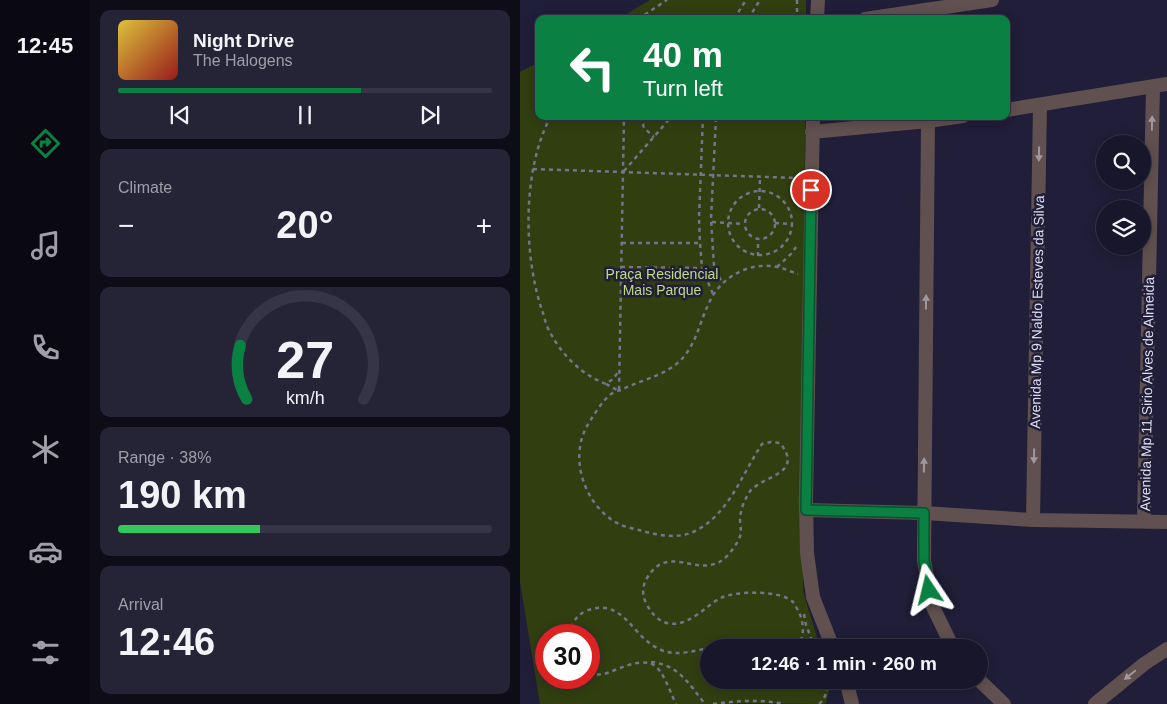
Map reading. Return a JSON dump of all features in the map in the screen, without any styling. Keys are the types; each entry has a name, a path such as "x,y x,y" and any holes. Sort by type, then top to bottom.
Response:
{"street":[{"path":"817,15 818,0"},
{"path":"892,15 992,0"},
{"path":"1010,109 1167,84"},
{"name":"Avenida Mp 11 Sirio Alves de Almeida","path":"1144,521 1153,87"},
{"name":"Avenida Mp 9 Naldo Esteves da Silva","path":"1033,520 1040,105"},
{"path":"812,120 807,553 813,597 829,639"},
{"path":"812,132 935,120"},
{"path":"928,121 924,560 932,605 949,639"},
{"path":"806,510 924,513 1033,520 1167,522"},
{"path":"1095,704 1144,664 1167,649"},
{"path":"848,689 852,704"},
{"path":"988,689 1004,704"}],"path":[{"path":"644,15 668,0"},
{"path":"737,15 746,0"},
{"path":"751,15 760,0"},
{"path":"797,0 798,15"},
{"path":"549,120 537,149 529,208 530,266 538,300 550,333 564,353 595,380 618,391"},
{"path":"618,391 624,120"},
{"path":"642,120 644,128 654,137"},
{"path":"623,172 669,120"},
{"path":"704,120 700,242 702,268 713,294"},
{"path":"716,120 712,222 714,266 722,282"},
{"path":"534,169 798,178"},
{"path":"759,208 760,177"},
{"path":"760,191 768,192 783,200 791,216 792,224 790,235 781,247 768,255 758,256 748,254 739,249 728,232 727,223 728,214 737,200 751,192 760,191"},
{"path":"759,208 770,212 775,223 772,233 768,237 758,239 750,236 744,224 747,215 759,208"},
{"path":"712,222 744,224"},
{"path":"775,223 792,224"},
{"path":"758,239 758,256"},
{"path":"622,243 700,242"},
{"path":"777,267 792,253 799,243"},
{"path":"621,267 702,268"},
{"path":"799,275 777,267 755,267 739,272 722,282 713,294 693,344 687,353 677,365 665,372 610,395 585,430 579,454 582,476 588,494 598,509 619,524 672,536 686,535 712,520 724,509 762,444 780,443 788,456 788,462 784,469 752,490 743,503 740,534 733,548 722,560 710,565 694,565 680,561 665,562 654,568 643,588 643,598 650,612 662,623 678,624 694,617 724,597 759,593 782,595 794,602 801,619 802,639"},
{"path":"606,384 619,371"},
{"path":"573,624 578,614 596,607 608,608 618,612 646,640 660,650 675,653 700,650"},
{"path":"600,674 636,662 663,663 685,679 705,704"},
{"path":"648,662 656,666 665,678 676,704"},
{"path":"819,704 823,701 827,689"},
{"path":"713,704 769,701 784,704"}],"green space":[{"path":"650,0 806,0 806,15 625,15"},
{"name":"Praça Residencial Mais Parque","path":"535,64 535,120 805,120 803,591 818,639 700,639 700,689 830,689 826,703 540,704 538,689 600,689 600,624 535,624 535,674 520,582 520,72"}],"route":[{"path":"811,190 806,510 924,513 924,560 929,590"}]}
